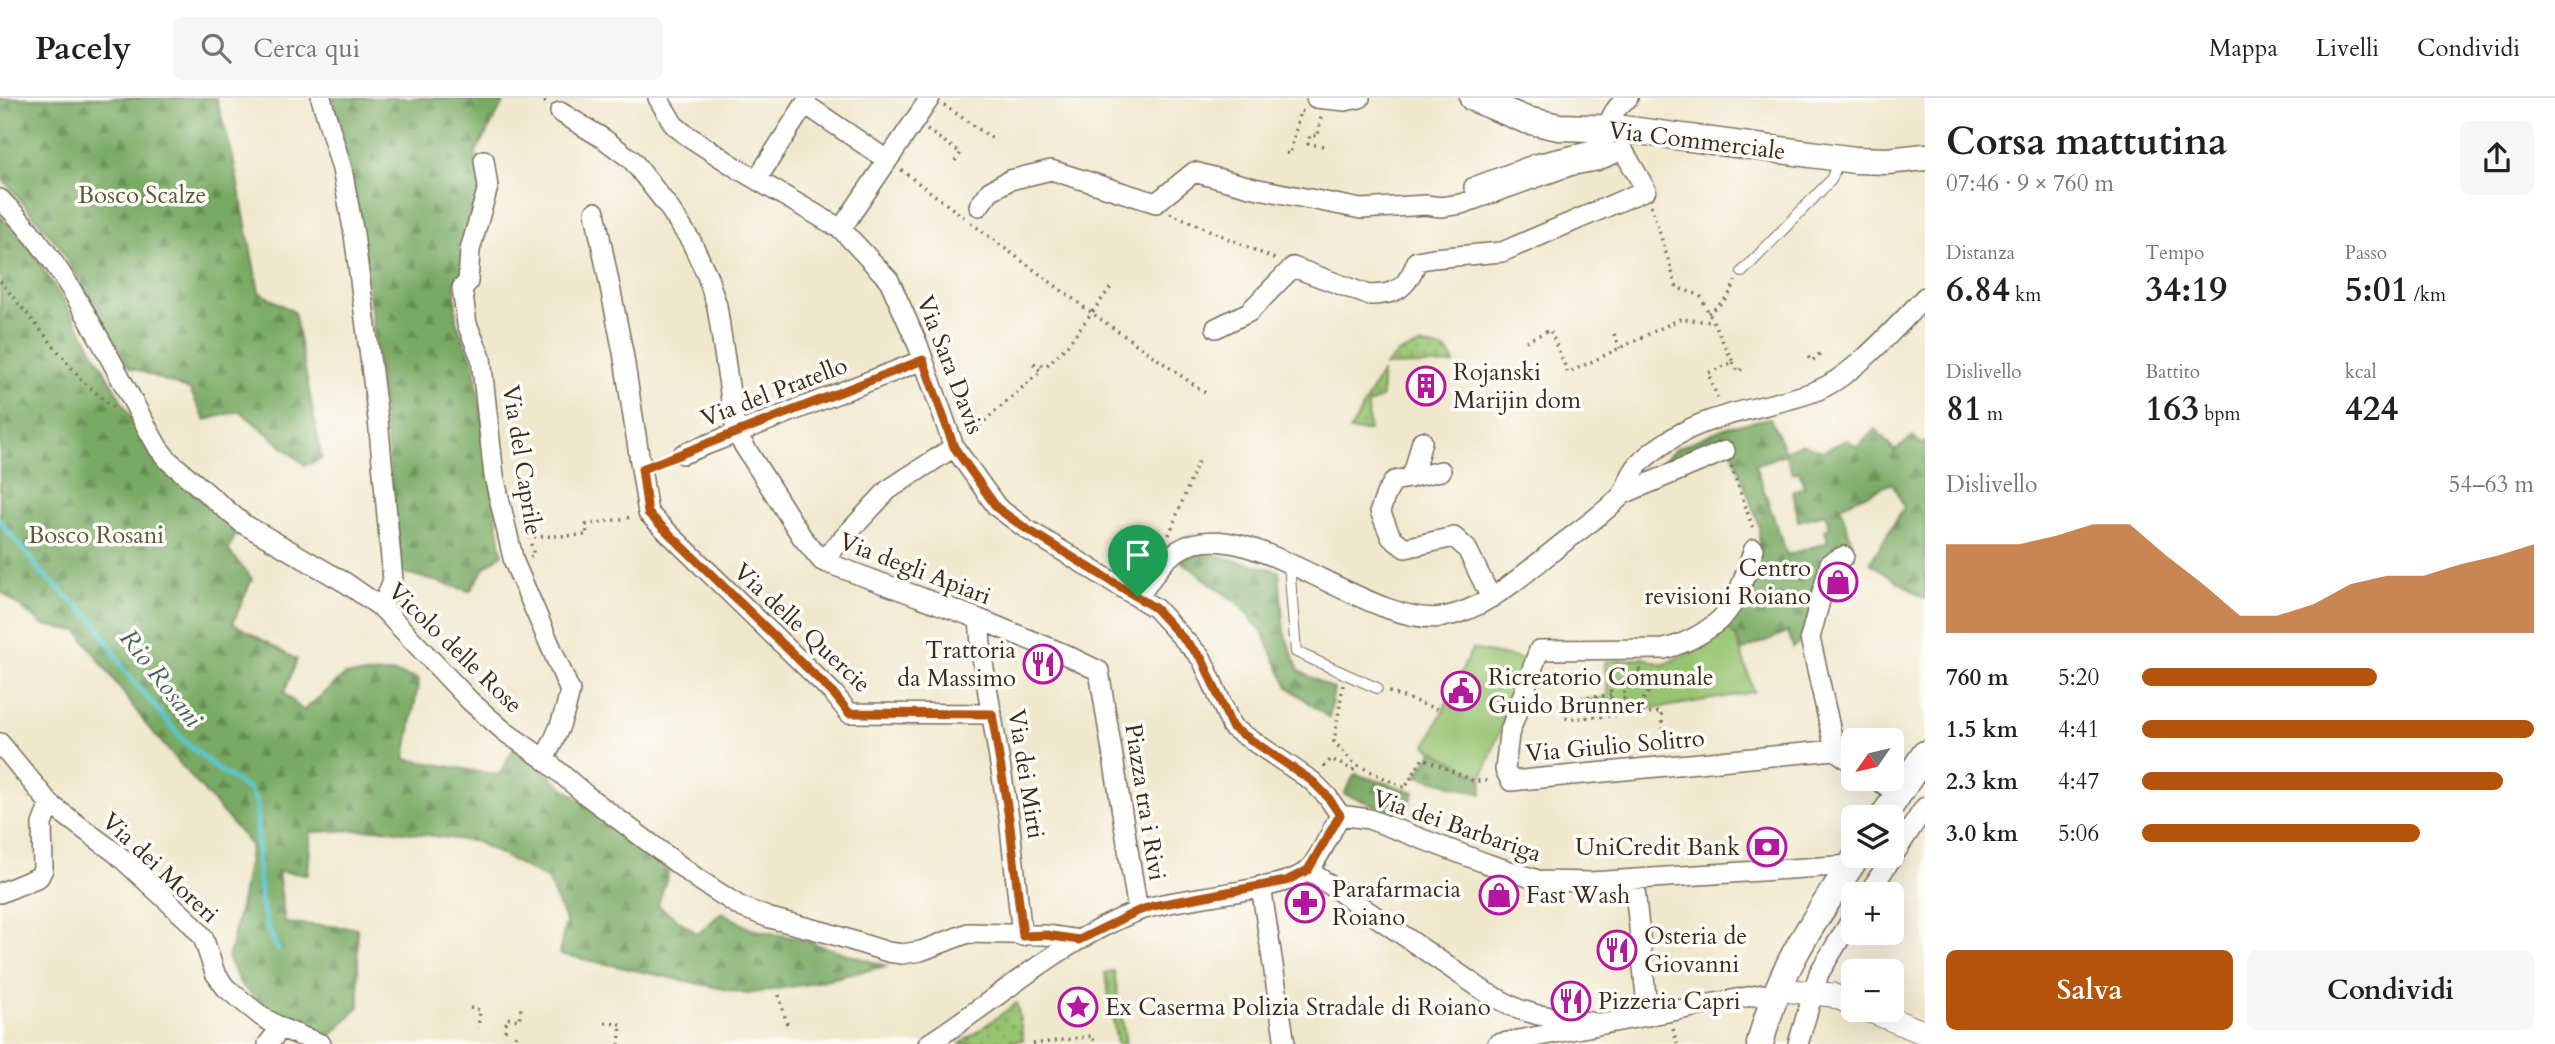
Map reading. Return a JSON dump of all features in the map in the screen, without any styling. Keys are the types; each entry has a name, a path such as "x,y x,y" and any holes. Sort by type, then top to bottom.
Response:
{"main road":[{"name":"Via Commerciale","path":"1473,98 1526,120 1559,127 1607,129 1630,140 1840,159 1887,161 1925,156"},
{"path":"1891,805 1925,754"},
{"path":"1760,1044 1787,964 1849,868"}],"street":[{"path":"321,98 342,169 352,220 371,359 393,580 382,608"},
{"name":"Via Sara Davis","path":"658,98 674,125 716,155 841,229 889,281 923,360 954,447 997,508 1155,608 1202,659 1232,727 1312,781 1340,815"},
{"path":"1316,98 1345,101 1360,98"},
{"path":"1426,205 1536,164 1592,151 1605,142 1609,119 1616,107 1628,98"},
{"path":"841,229 914,121 934,99"},
{"path":"757,179 805,104 887,160"},
{"name":"Via degli Apiari","path":"560,112 632,160 667,205 691,242 707,275 717,306 736,433 802,537 822,561 979,619 1099,671"},
{"path":"979,206 990,191 1010,180 1051,170 1156,203 1194,172 1254,188 1361,209 1426,205 1441,207 1461,204 1569,166 1596,161 1630,140 1646,190 1502,251 1417,261 1411,278 1401,289 1382,295 1368,295 1293,267 1250,312 1216,328"},
{"name":"Via del Caprile","path":"484,160 488,187 470,250 468,282 462,288 464,309 481,358 494,476 514,562 570,691 554,742 544,758"},
{"name":"Vicolo delle Rose","path":"0,199 33,234 56,266 159,449 169,461 242,523 346,583 382,608 470,701 505,731 544,758 586,795 699,880 741,907 759,914 888,953 922,951 952,937 968,933 1046,935 1079,940"},
{"path":"595,212 623,352 648,513"},
{"path":"1623,494 1633,472 1648,455 1671,439 1725,417 1815,392 1841,378 1925,297"},
{"name":"Via del Pratello","path":"683,454 923,360"},
{"path":"1410,478 1422,441"},
{"path":"822,561 888,490 954,447"},
{"path":"1138,597 1167,558 1196,542 1213,542 1259,551 1310,572 1377,606 1413,616 1441,617 1466,611 1527,571 1623,494 1725,451"},
{"path":"1441,471 1394,481 1380,511 1391,537 1405,548 1454,537 1467,549 1491,597"},
{"name":"Via delle Quercie","path":"648,513 834,694 849,713 992,714"},
{"name":"Via Giulio Solitro","path":"1754,548 1733,603 1723,617 1678,645 1664,649 1539,650 1509,734 1505,769 1511,780 1835,750"},
{"path":"1841,754 1835,750 1810,638 1830,563 1844,556"},
{"name":"Via dei Mirti","path":"979,619 1009,818 1023,936"},
{"name":"Piazza tra i Rivi","path":"1099,671 1138,911 1200,896 1286,881 1308,870"},
{"name":"Via dei Moreri","path":"0,743 50,804 117,854 203,937 219,982 261,1016 281,1028 321,1044"},
{"path":"1894,791 1898,794"},
{"path":"0,893 39,877 43,869 42,824 50,804"},
{"path":"1876,882 1925,807"},
{"path":"1340,815 1308,870 1487,993 1538,1016 1605,1024"},
{"name":"Via dei Barbariga","path":"1340,815 1369,820 1541,881 1591,882 1841,861"},
{"path":"1634,879 1648,1016"},
{"path":"1261,886 1285,1044"},
{"path":"928,1044 966,1020 1054,954 1138,911"},
{"path":"1798,1044 1802,992 1819,973 1841,937"},
{"path":"1802,992 1832,995 1841,999"},
{"path":"1497,1044 1763,994"},
{"path":"1899,1022 1925,1032"},
{"path":"268,1044 281,1028"}],"lane":[{"path":"1742,272 1831,180 1840,159"},
{"path":"1289,564 1296,652 1377,688"}],"path":[{"path":"934,99 993,139"},
{"path":"1286,153 1290,154 1300,111"},
{"path":"914,121 961,153 955,161"},
{"path":"1319,129 1318,136 1310,135 1308,144 1322,146"},
{"path":"887,160 1092,313 1207,394"},
{"path":"1646,190 1677,288 1700,295 1738,372 1744,366"},
{"path":"1167,211 1293,267"},
{"path":"1709,313 1727,297 1733,289 1735,278 1742,272"},
{"path":"0,281 81,379 120,414"},
{"path":"954,447 1041,371 1031,363 1046,366 1066,347 1111,287"},
{"path":"1526,341 1550,330 1568,373 1680,320 1713,322"},
{"path":"1615,334 1620,348"},
{"path":"1808,357 1812,361 1823,351"},
{"path":"1725,417 1708,373 1733,362"},
{"path":"1725,451 1755,526 1754,548"},
{"path":"1167,558 1168,534 1199,459"},
{"path":"528,558 534,555 529,537 587,535 586,525 648,513"},
{"path":"1587,718 1586,709 1639,705 1648,693 1646,673 1636,667 1611,668 1608,671 1612,706"},
{"path":"1612,706 1626,697 1624,692 1627,681 1623,669"},
{"path":"1377,688 1443,711"},
{"path":"1342,692 1334,742 1355,764 1405,788 1423,758 1474,781 1489,781"},
{"path":"1611,695 1569,700 1563,717 1568,719 1661,712 1665,756"},
{"path":"1568,719 1569,725"},
{"path":"1323,768 1331,759 1353,771 1355,764"},
{"path":"779,995 788,1028"},
{"path":"470,1008 480,1010 478,1028"},
{"path":"505,1031 507,1018 519,1020 521,1008"},
{"path":"606,1023 621,1024 619,1044"},
{"path":"1673,1029 1677,1044"},
{"path":"515,1044 516,1032"},
{"path":"1033,1044 1093,1036 1094,1044"}],"green space":[{"name":"Bosco Scalze","path":"0,98 216,98 232,153 259,292 294,312 322,459 305,465 240,411 205,420 190,390 129,367 60,247 0,176"},
{"path":"332,98 506,98 476,152 480,189 463,274 455,283 456,321 474,364 502,554 485,567 470,591 402,572 367,277 341,125"},
{"name":"Bosco Rosani","path":"0,216 26,242 74,317 154,458 237,532 228,550 252,579 233,623 297,660 284,693 303,711 345,675 395,673 419,679 405,759 499,775 514,748 669,871 658,905 698,934 722,912 751,929 800,939 886,966 808,984 747,994 559,954 566,921 547,879 477,842 383,829 311,832 308,874 278,872 285,923 357,928 359,1006 331,1036 268,1009 241,985 228,959 251,845 148,727 78,631 43,625 0,591"},
{"path":"1421,345 1446,351 1454,364 1385,366 1398,353"},
{"path":"1382,371 1382,397 1368,405 1369,431 1350,431"},
{"path":"1770,418 1785,451 1801,444 1823,451 1847,440 1857,447 1876,429 1895,451 1913,436 1922,445 1925,442 1925,599 1870,563 1904,507 1892,483 1840,506 1853,546 1827,560 1805,638 1793,648 1788,632 1741,651 1736,637 1726,626 1759,551 1759,526 1730,445 1645,478 1677,448 1727,427","holes":["1785,454 1792,473 1799,471 1804,487 1793,491 1798,521 1825,514 1830,528 1825,529 1828,542 1787,555 1755,465"]},
{"path":"1197,554 1219,556 1279,571 1284,632 1299,671 1334,689 1329,718 1288,687 1263,634 1242,607 1180,560"},
{"path":"1726,626 1736,637 1754,692 1665,707 1609,711 1608,702 1572,706 1571,701 1608,697 1604,662 1644,658 1663,665 1699,648"},
{"path":"1472,649 1527,660 1482,778 1426,746"},
{"path":"1433,750 1482,778 1482,794 1417,776"},
{"path":"1355,774 1414,792 1404,816 1344,794"},
{"path":"1114,971 1126,1044 1117,1044 1105,973"},
{"path":"1017,1003 1023,1040 960,1044"}],"waterway":[{"name":"Rio Rosani","path":"0,520 39,570 97,624 125,671 183,740 216,768 250,790 257,804 261,902 269,932 278,949"}],"place":[{"name":"Rojanski Marijin dom","path":"1426,386"},
{"name":"Centro revisioni Roiano","path":"1838,582"},
{"name":"Trattoria da Massimo","path":"1043,664"},
{"name":"Ricreatorio Comunale Guido Brunner","path":"1461,691"},
{"name":"UniCredit Bank","path":"1767,847"},
{"name":"Fast Wash","path":"1499,895"},
{"name":"Parafarmacia Roiano","path":"1305,903"},
{"name":"Osteria de Giovanni","path":"1617,950"},
{"name":"Pizzeria Capri","path":"1571,1001"},
{"name":"Ex Caserma Polizia Stradale di Roiano","path":"1078,1007"}],"route":[{"path":"923,360 954,447 997,508 1138,597 1155,608 1202,659 1232,727 1312,781 1340,815 1308,870 1286,881 1153,906 1079,940 1046,935 1023,936 1009,818 992,714 849,713 834,694 648,513 642,469 923,360"}]}
